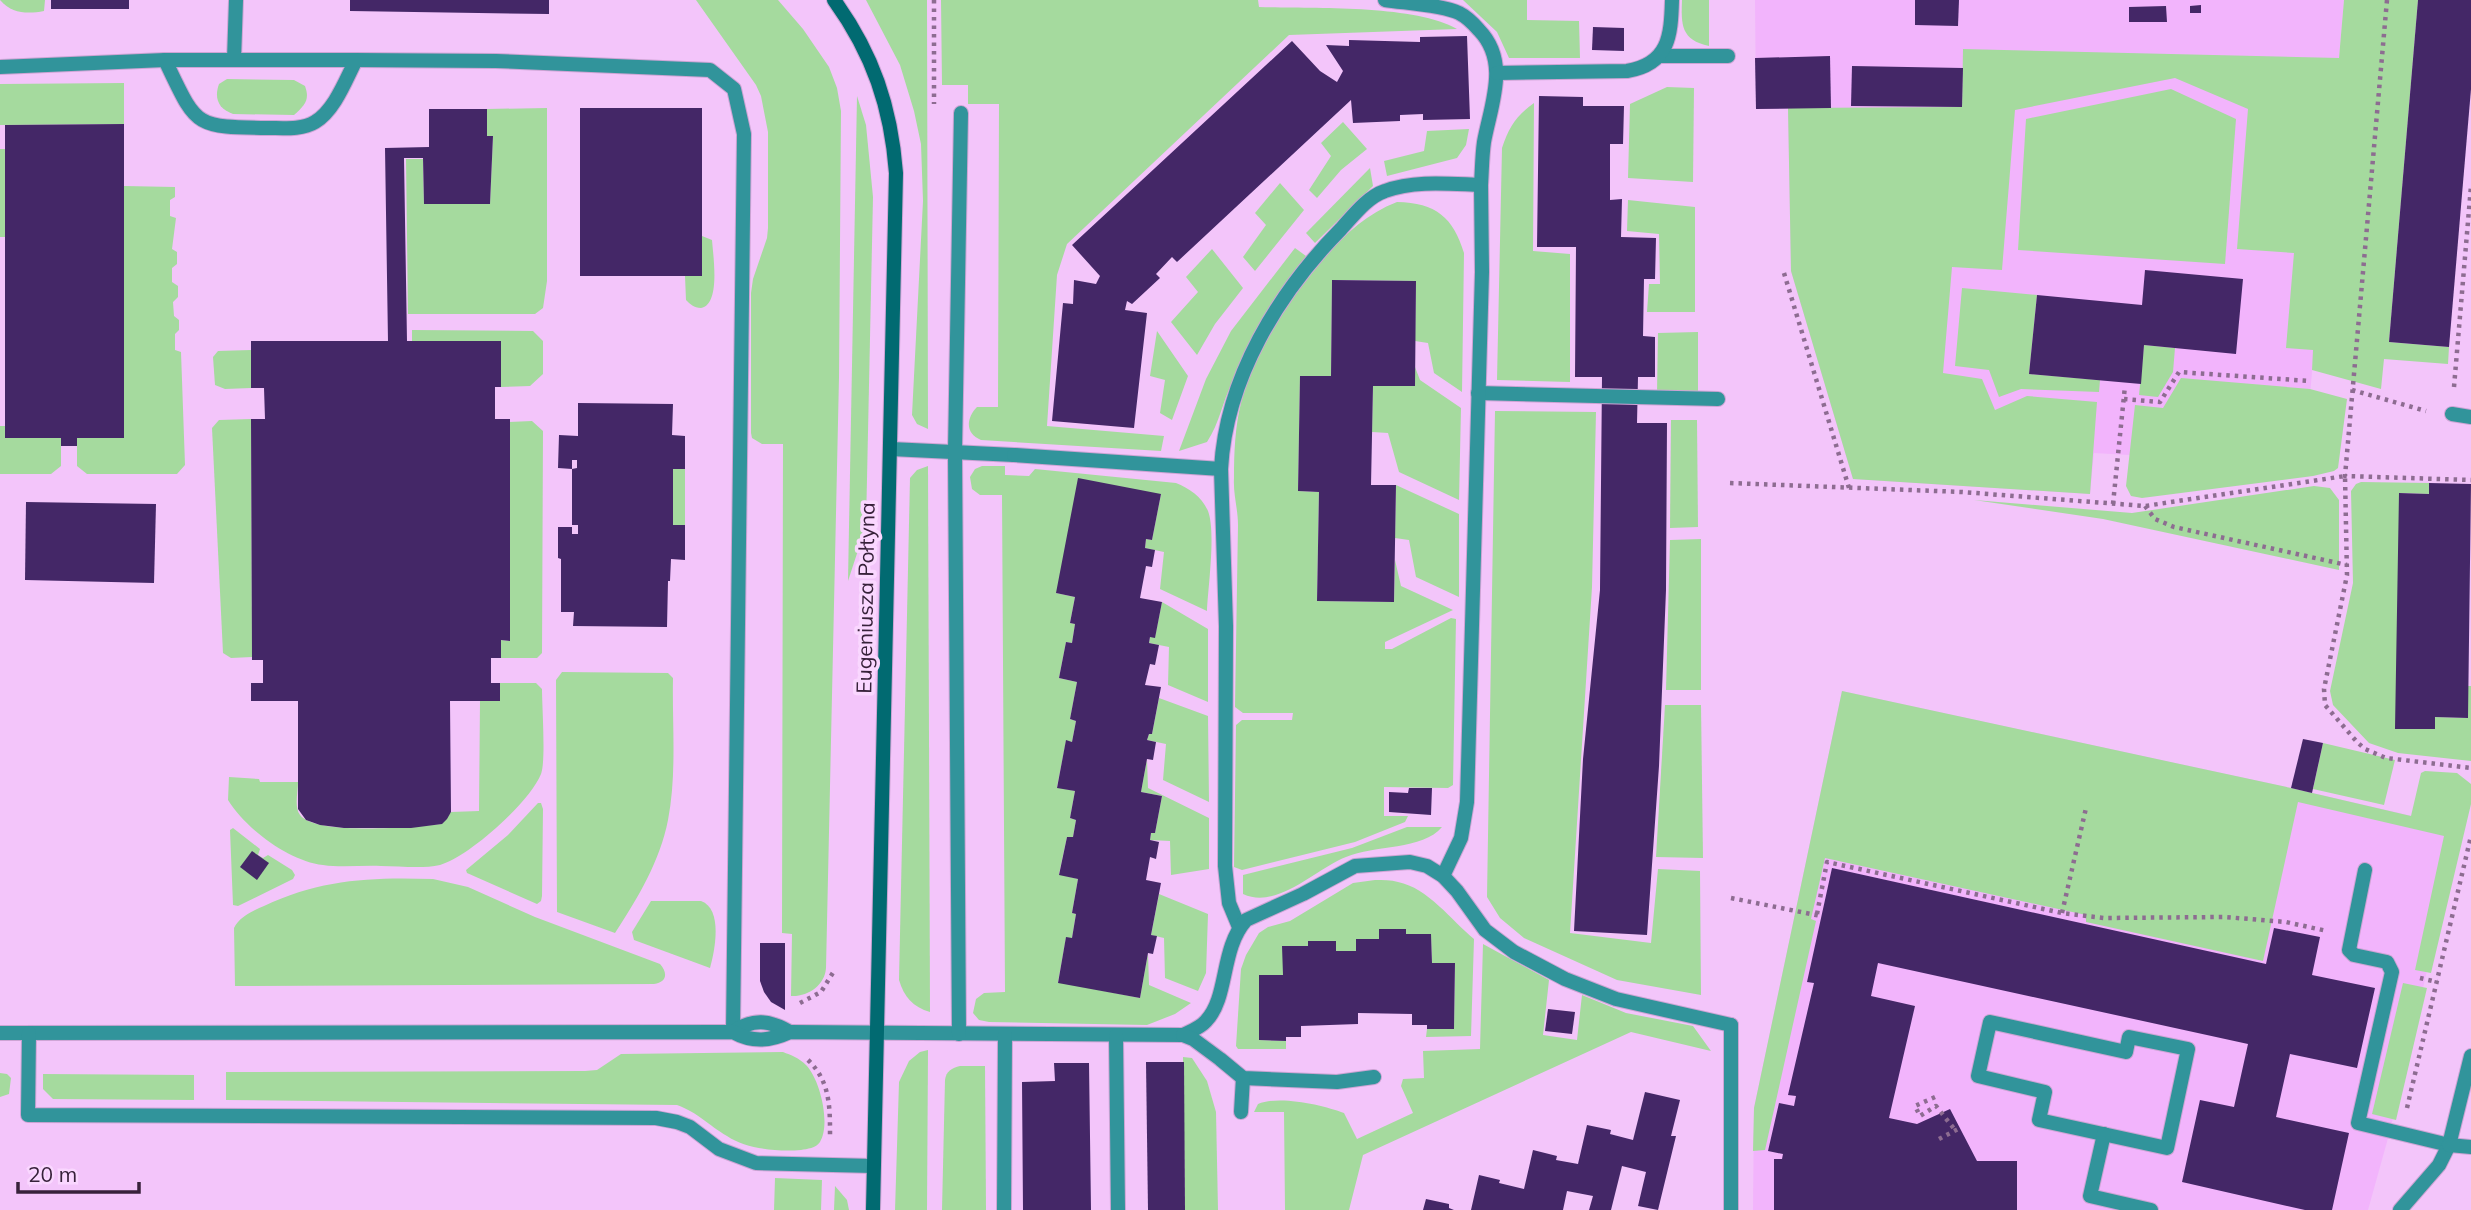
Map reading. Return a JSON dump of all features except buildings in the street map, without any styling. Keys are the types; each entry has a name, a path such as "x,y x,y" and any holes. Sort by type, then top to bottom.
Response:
{"street":[{"path":"234,60 236,0"},
{"name":"Eugeniusza Połtyna","path":"834,0 868,57 879,82 892,128 896,173 873,1210"},
{"path":"1385,0 1457,12 1471,21 1485,35 1494,53 1497,74 1484,140 1481,185 1482,272 1466,803 1461,838 1443,876"},
{"path":"1497,74 1642,69 1651,64 1668,44 1672,0"},
{"path":"1659,56 1728,56"},
{"path":"165,60 189,110 204,122 218,127 297,128 314,123 327,112 356,60"},
{"path":"0,67 165,60 496,61 710,70 734,89 744,134 733,1032"},
{"path":"959,1034 955,451 961,113"},
{"path":"1239,928 1228,903 1225,866 1226,626 1221,469 1227,421 1241,378 1268,325 1317,254 1370,199 1384,191 1411,185 1481,185"},
{"path":"1478,393 1718,399"},
{"path":"2452,414 2471,417"},
{"path":"891,449 1221,469"},
{"path":"0,1033 733,1032 747,1023 754,1022 779,1025 794,1033 1183,1035 1208,1020 1214,1009 1230,946 1239,928 1255,915 1303,894 1355,866 1410,862 1427,866 1443,876 1485,930 1514,952 1555,974 1616,999 1731,1025 1731,1210"},
{"path":"2365,870 2350,953 2387,962 2392,972 2358,1123 2449,1145 2471,1147"},
{"path":"1990,1022 2126,1052 2129,1037 2188,1049 2167,1148 2104,1135 2039,1120 2045,1092 1978,1076 1990,1022"},
{"path":"29,1033 28,1115 656,1118 690,1127 719,1149 757,1163 873,1166"},
{"path":"1004,1210 1005,1035"},
{"path":"1183,1035 1220,1059 1242,1078 1337,1082 1374,1077"},
{"path":"1116,1036 1118,1210"},
{"path":"2400,1210 2439,1164 2449,1145 2471,1056"},
{"path":"1241,1112 1242,1078"},
{"path":"2104,1135 2090,1196 2151,1210"}],"path":[{"path":"2387,0 2345,476 2346,582 2323,694 2325,705 2357,742 2374,754 2386,758 2471,768"},
{"path":"2352,390 2442,416 2452,414 2471,186"},
{"path":"1784,273 1849,488"},
{"path":"2124,398 2161,401 2179,372 2310,381"},
{"path":"2113,504 2125,386"},
{"path":"1730,482 1962,492 2145,506 2345,476 2471,480"},
{"path":"2145,506 2155,519 2174,527 2347,565"},
{"path":"2062,913 2086,808"},
{"path":"2401,1133 2471,836"},
{"path":"1731,898 1819,915 1827,862 2062,913 2104,918 2225,917 2286,922 2351,937"},
{"path":"831,1102 816,1068 796,1051 794,1033 797,1004 821,992 834,971"},
{"path":"2425,979 2437,982"},
{"path":"1935,1097 1915,1106 1920,1116 1936,1107 1957,1129 1939,1139"}],"shaded area":[{"path":"1755,0 2344,0 2304,465 2094,453 2090,494 1853,479 1791,271 1788,109 1756,109"},
{"path":"1842,691 2460,827 2390,1131 2368,1210 1753,1210 1754,1108"}],"green space":[{"path":"0,0 45,0 44,11 20,12"},
{"path":"696,0 778,0 803,29 829,67 837,88 841,111 839,377 826,968 819,985 797,996 791,996 792,934 782,933 783,444 762,444 752,438 751,433 751,293 767,238 768,132 761,96 756,85"},
{"path":"866,0 927,0 928,429 917,424 912,415 923,201 921,144 900,65"},
{"path":"941,0 1258,0 1259,7 1361,9 1415,15 1457,29 1289,35 1067,244 1057,275 1047,426 1164,436 1161,451 981,440 970,430 969,421 977,407 998,407 999,104 968,104 968,85 942,85"},
{"path":"1463,0 1527,0 1527,20 1579,21 1580,58 1509,58 1497,32"},
{"path":"1682,0 1709,0 1709,46 1693,40 1685,30"},
{"path":"2344,0 2418,0 2389,342 2449,347 2448,364 2384,359 2381,389 2312,370 2313,350 2286,348 2294,253 2237,249 2248,109 2175,78 2015,110 2002,270 1952,267 1943,373 1982,379 1995,410 2027,396 2097,402 2090,494 1853,479 1791,271 1788,108 1962,107 1963,49 2339,58"},
{"path":"227,79 294,80 305,86 307,99 294,115 233,114 221,106 217,98 219,84"},
{"path":"124,83 124,124 0,125 0,84"},
{"path":"1667,87 1694,88 1693,182 1628,178 1630,104"},
{"path":"2171,89 2236,119 2225,264 2018,250 2026,119"},
{"path":"857,96 866,125 873,197 866,526 848,581"},
{"path":"1534,103 1533,251 1570,254 1570,382 1497,380 1502,148 1514,122"},
{"path":"547,108 547,281 543,308 535,314 408,314 406,159 423,159 424,204 490,204 493,136 487,136 487,109"},
{"path":"1343,122 1367,149 1341,170 1317,198 1309,190 1331,156 1321,143"},
{"path":"1469,129 1466,145 1457,158 1387,176 1384,161 1424,151 1427,131"},
{"path":"0,149 5,149 5,237 0,237"},
{"path":"1370,168 1373,186 1315,243 1306,233"},
{"path":"1280,183 1304,210 1255,271 1243,257 1266,225 1255,213"},
{"path":"124,186 175,187 175,197 170,200 170,216 176,218 172,249 177,252 177,264 172,268 172,282 178,286 178,297 173,302 174,316 179,320 179,330 175,334 175,350 181,352 185,465 177,474 87,474 77,466 77,438"},
{"path":"1628,200 1695,207 1695,312 1647,312 1649,284 1660,284 1659,234 1627,231"},
{"path":"1397,202 1422,205 1441,214 1460,241 1464,253 1462,392 1434,373 1428,343 1415,341 1416,281 1332,280 1331,376 1300,377 1298,491 1319,492 1317,601 1394,602 1395,560 1401,586 1453,610 1385,642 1385,649 1392,649 1451,618 1456,619 1453,785 1448,788 1384,787 1384,816 1408,816 1405,822 1355,842 1242,870 1234,867 1236,725 1242,720 1292,720 1293,713 1243,713 1235,707 1238,525 1234,469 1241,403 1253,369 1270,335 1312,273 1350,232 1372,215"},
{"path":"702,236 712,240 714,289 707,305 701,308 694,307 686,300 685,276 702,276"},
{"path":"1295,248 1306,256 1248,350 1207,442 1179,451 1206,379 1231,331"},
{"path":"1212,249 1243,288 1215,324 1197,355 1171,322 1198,292 1186,277"},
{"path":"1962,288 2037,295 2029,374 2100,380 2099,392 2021,389 1999,397 1989,370 1955,366"},
{"path":"412,330 533,331 543,341 543,374 530,386 501,387 501,341 412,341"},
{"path":"1157,331 1188,376 1172,420 1160,413 1165,380 1150,376"},
{"path":"1698,332 1698,394 1657,393 1658,333"},
{"path":"2144,345 2175,348 2173,372 2158,397 2139,395"},
{"path":"251,350 251,388 225,389 215,385 213,357 218,351"},
{"path":"1415,367 1420,380 1461,408 1459,500 1399,472 1388,433 1372,432 1373,386 1415,386"},
{"path":"2181,378 2310,389 2347,399 2338,468 2313,476 2142,498 2131,496 2126,486 2135,405 2163,408"},
{"path":"1495,411 1596,412 1592,587 1570,933 1651,943 1658,869 1700,871 1701,995 1617,980 1524,938 1500,918 1487,897"},
{"path":"251,419 252,657 231,658 223,653 212,428 219,420"},
{"path":"1671,420 1697,420 1698,527 1670,528"},
{"path":"532,421 543,431 542,653 537,658 501,658 501,640 509,641 509,422"},
{"path":"0,426 5,426 5,437 61,438 61,466 51,474 0,474"},
{"path":"928,466 930,1012 910,1000 899,980 910,478 917,470"},
{"path":"982,466 1005,466 1005,475 1029,476 1035,469 1176,483 1195,494 1208,511 1211,546 1207,611 1160,589 1164,552 1145,548 1146,539 1152,540 1161,494 1056,593 1075,597 1070,623 1075,624 1072,643 1066,642 1059,678 1077,682 1070,719 1076,721 1072,742 1066,741 1057,787 1075,791 1070,818 1076,820 1073,837 1067,837 1059,874 1078,879 1072,913 1076,914 1072,938 1066,938 1058,982 1140,998 1148,953 1149,985 1191,1003 1175,1014 1147,1025 989,1022 979,1020 973,1013 976,999 984,993 1005,992 1002,495 980,495 972,489 970,477 975,469"},
{"path":"673,469 685,469 685,525 673,525"},
{"path":"2361,482 2429,483 2429,494 2400,493 2396,729 2434,729 2435,717 2468,718 2468,686 2471,686 2471,761 2398,753 2369,743 2333,705 2330,691 2353,583 2351,491"},
{"path":"1396,485 1459,514 1459,597 1416,577 1409,540 1395,538"},
{"path":"2314,486 2330,488 2339,500 2339,570 2103,519 1974,500 2132,513"},
{"path":"1701,539 1701,690 1666,690 1670,540"},
{"path":"1162,602 1208,629 1208,702 1168,685 1169,647 1149,643 1150,637 1155,637"},
{"path":"562,672 668,673 673,678 673,767 668,820 660,850 647,879 615,933 557,912 556,680"},
{"path":"500,683 536,683 542,689 544,746 541,774 535,786 512,813 482,840 452,860 440,865 418,867 337,866 310,862 270,842 246,822 228,800 229,777 259,779 260,782 298,782 298,812 310,822 325,826 390,828 441,824 451,812 479,811 480,701 500,701"},
{"path":"1842,691 2411,816 2421,773 2457,773 2471,784 2471,804 2431,973 2415,970 2444,836 2298,802 2263,961 2086,922 2086,915 1825,858 1811,919 1816,921 1765,1150 1753,1151 1754,1108"},
{"path":"1159,698 1208,716 1209,802 1163,780 1166,744 1147,740 1149,734 1152,734"},
{"path":"1665,705 1701,705 1703,858 1656,857"},
{"path":"2323,743 2395,760 2384,805 2313,789"},
{"path":"1147,759 1148,788 1209,818 1209,869 1171,875 1170,841 1150,840 1151,833 1155,833 1162,796 1141,792"},
{"path":"541,803 543,809 542,896 537,904 467,873 466,870 508,835"},
{"path":"1407,827 1442,827 1423,840 1346,857 1296,886 1270,897 1243,894 1243,875 1352,848"},
{"path":"233,828 260,849 258,855 263,858 268,855 292,870 295,875 293,879 238,906 233,905 230,830"},
{"path":"433,879 468,887 535,917 660,964 665,977 654,984 235,986 234,928 239,920 251,912 285,897 326,885 367,880"},
{"path":"1375,880 1409,885 1439,906 1474,939 1471,1036 1426,1037 1427,1029 1454,1028 1455,963 1432,963 1431,935 1406,934 1406,929 1379,929 1379,939 1356,939 1356,951 1336,951 1336,941 1309,941 1308,946 1283,946 1283,975 1259,975 1259,1040 1286,1041 1286,1049 1238,1049 1236,1046 1241,969 1259,933 1268,927 1290,921 1353,883"},
{"path":"1159,894 1208,914 1206,973 1198,991 1165,978 1164,938 1151,935"},
{"path":"651,901 701,901 708,905 716,931 710,968 634,940 632,932"},
{"path":"1483,944 1549,980 1543,1035 1577,1040 1582,995 1626,1013 1693,1026 1711,1051 1631,1032 1363,1155 1349,1210 1285,1210 1284,1112 1254,1112 1258,1104 1277,1100 1289,1101 1313,1104 1344,1113 1357,1139 1413,1113 1401,1086 1403,1079 1424,1078 1423,1051 1480,1049"},
{"path":"2403,983 2427,988 2396,1120 2372,1114"},
{"path":"928,1050 927,1210 895,1210 899,1082 909,1061 920,1052"},
{"path":"783,1052 806,1065 816,1080 824,1124 820,1142 811,1148 763,1149 743,1144 677,1105 226,1100 226,1072 585,1071 597,1070 621,1054"},
{"path":"1183,1057 1192,1058 1207,1081 1216,1112 1218,1210 1185,1210"},
{"path":"960,1066 985,1066 986,1210 942,1210 945,1080 950,1070"},
{"path":"0,1073 11,1078 9,1094 0,1097"},
{"path":"43,1074 194,1075 194,1100 53,1099 43,1089"},
{"path":"775,1178 822,1180 821,1210 774,1210"},
{"path":"835,1186 847,1200 849,1210 834,1210"}]}
